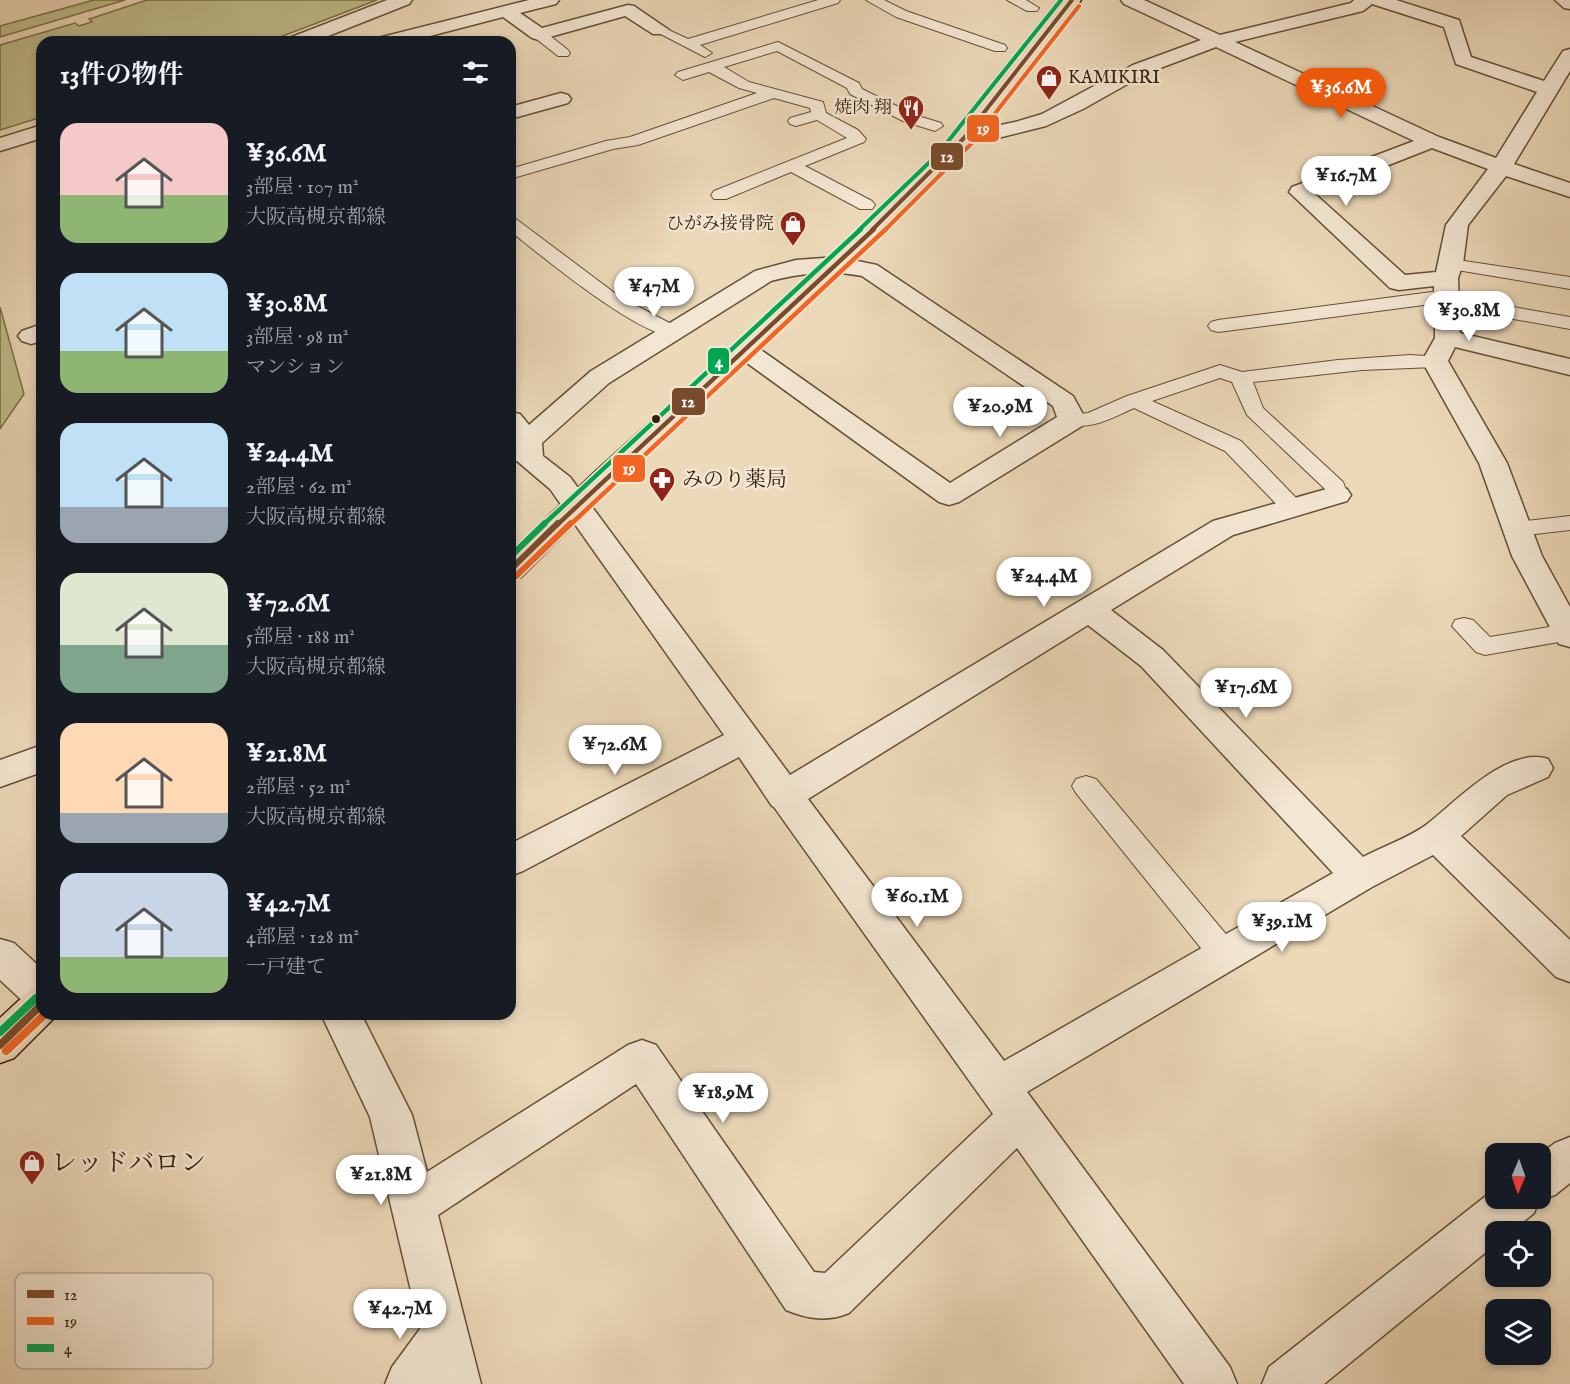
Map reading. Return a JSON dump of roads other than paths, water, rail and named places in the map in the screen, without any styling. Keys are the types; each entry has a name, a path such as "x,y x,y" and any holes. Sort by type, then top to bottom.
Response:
{"main road":[{"path":"516,564 838,264 964,138 1072,0"},
{"path":"0,1045 36,1010"}],"street":[{"path":"311,36 403,0"},
{"path":"409,36 550,0"},
{"path":"1130,0 1432,141 1570,190"},
{"path":"964,138 1008,131 1050,117 1155,62 1220,41 1357,7 1365,0"},
{"path":"1378,0 1452,24 1463,60 1549,89"},
{"path":"1564,0 1570,4"},
{"path":"507,12 539,34 628,10 647,24 660,30"},
{"path":"1566,623 1527,556 1493,463 1435,362 1448,338 1448,285 1457,225 1501,167 1570,55"},
{"path":"516,111 561,99"},
{"path":"0,145 36,133"},
{"path":"1432,141 1300,192 1400,283 1448,285"},
{"path":"745,350 949,496 1072,420 1064,402 869,270 838,264 796,267 763,276 600,377 516,439 530,459 560,483 784,796 1010,1101 1213,1384"},
{"path":"1448,338 1570,367"},
{"path":"784,796 1223,528 1337,495"},
{"path":"1089,609 1152,658 1359,876"},
{"path":"516,858 745,740"},
{"path":"0,774 36,760"},
{"path":"413,1206 642,1058 802,1294 833,1297 1010,1101 1224,954 1359,876 1437,836 1495,786 1536,768"},
{"path":"1437,836 1570,965"},
{"path":"0,955 36,988"},
{"path":"344,1020 390,1115 457,1384"},
{"path":"1551,1172 1570,1157"},
{"path":"1286,1384 1504,1209"},
{"path":"409,1384 444,1335"}],"lane":[{"path":"690,43 833,0"},
{"path":"873,0 901,14 1000,48"},
{"path":"1014,0 1032,8"},
{"path":"660,30 690,43 744,85 818,110 858,139 720,195"},
{"path":"539,34 562,53"},
{"path":"683,75 778,46 854,86 855,91 909,118 935,126"},
{"path":"795,120 855,91"},
{"path":"516,172 612,144 632,142 773,93"},
{"path":"792,166 866,205"},
{"path":"516,228 613,301 672,332"},
{"path":"1218,326 1448,285 1570,283"},
{"path":"1448,285 1570,323"},
{"path":"1072,420 1092,418 1134,400 1220,371 1241,378 1374,362 1435,362"},
{"path":"1241,378 1254,411 1335,487 1337,495"},
{"path":"1134,400 1233,446 1293,508"},
{"path":"1517,529 1570,523"},
{"path":"1464,626 1485,646 1566,623"},
{"path":"1086,786 1224,954"}],"place":[{"name":"KAMIKIRI","path":"1049,101"},
{"name":"焼肉 翔","path":"911,131"},
{"name":"ひがみ接骨院","path":"793,247"},
{"name":"みのり薬局","path":"662,503"},
{"name":"レッドバロン","path":"32,1186"}]}
